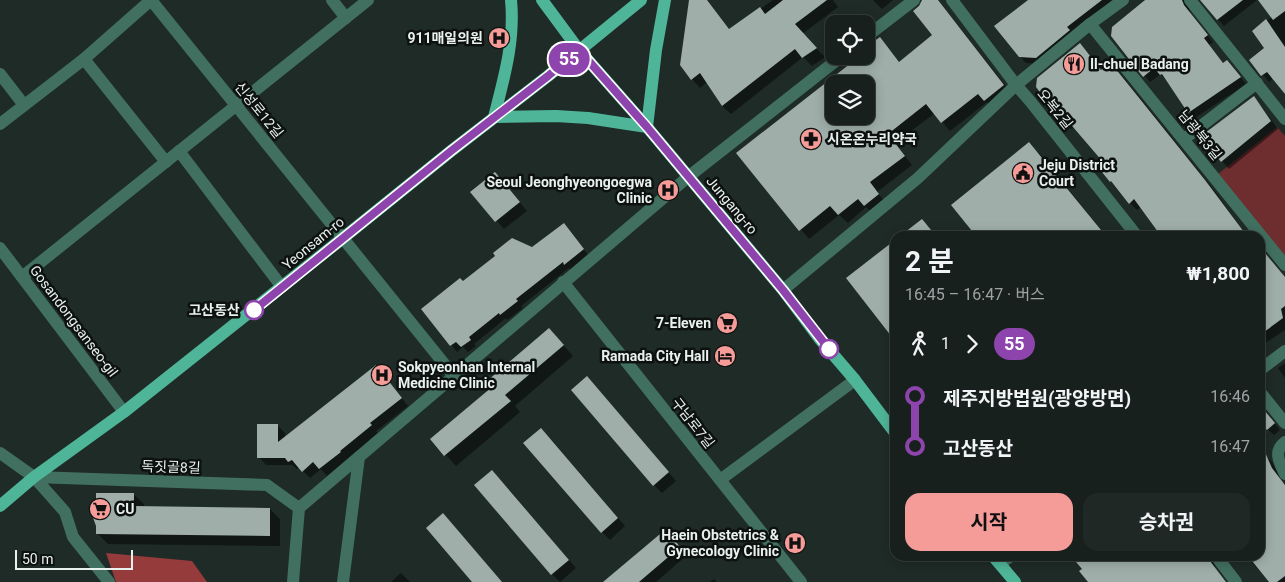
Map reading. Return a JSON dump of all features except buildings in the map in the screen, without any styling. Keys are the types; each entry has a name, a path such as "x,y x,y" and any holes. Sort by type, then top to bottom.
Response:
{"main road":[{"path":"511,0 513,19 510,52 494,118 556,116 588,118 647,127 656,50 665,0"},
{"name":"Jungang-ro","path":"542,0 579,50 647,127 783,290 890,426"},
{"name":"Yeonsam-ro","path":"0,506 34,477 124,412 641,0"},
{"path":"998,561 1014,582"}],"street":[{"path":"0,124 84,59 151,0"},
{"name":"신성로12길","path":"151,0 343,238"},
{"path":"332,0 346,18"},
{"path":"22,277 368,0"},
{"path":"875,30 914,0"},
{"name":"오복2길","path":"952,0 1016,85 1132,231"},
{"path":"783,290 918,178 1016,85 1090,24 1123,0"},
{"path":"1190,0 1285,119"},
{"name":"남광북3길","path":"1090,24 1258,231"},
{"path":"84,59 166,162"},
{"path":"293,582 299,508 688,177 831,65"},
{"path":"0,74 24,105"},
{"path":"1184,139 1256,83"},
{"path":"179,151 282,287"},
{"path":"343,238 454,376"},
{"name":"남광북3길","path":"1265,240 1285,265"},
{"name":"Gosandongsanseo-gil","path":"0,248 124,412"},
{"name":"구남로7길","path":"563,282 800,582"},
{"path":"1265,366 1285,350"},
{"path":"720,480 855,380"},
{"path":"1265,398 1285,422"},
{"path":"1285,442 1280,446 1277,455 1285,474"},
{"path":"0,452 34,477 65,512 73,537 109,582"},
{"path":"343,582 359,457"},
{"name":"독짓골8길","path":"34,477 267,485 299,508"},
{"path":"1220,561 1236,582"}],"shaded area":[{"path":"1277,127 1285,136 1285,257 1265,231 1218,174"},
{"path":"106,553 192,561 207,582 116,582"}],"bus line":[{"name":"55","path":"254,310 579,50 647,127 783,290 829,349"}],"place":[{"name":"911매일의원","path":"499,38"},
{"name":"Il-chuel Badang","path":"1074,64"},
{"name":"시온온누리약국","path":"811,139"},
{"name":"Jeju District Court","path":"1023,173"},
{"name":"Seoul Jeonghyeongoegwa Clinic","path":"668,190"},
{"name":"고산동산","path":"254,310"},
{"name":"7-Eleven","path":"727,323"},
{"name":"Ramada City Hall","path":"725,356"},
{"name":"Sokpyeonhan Internal Medicine Clinic","path":"382,375"},
{"name":"CU","path":"100,509"},
{"name":"Haein Obstetrics & Gynecology Clinic","path":"795,543"}]}
